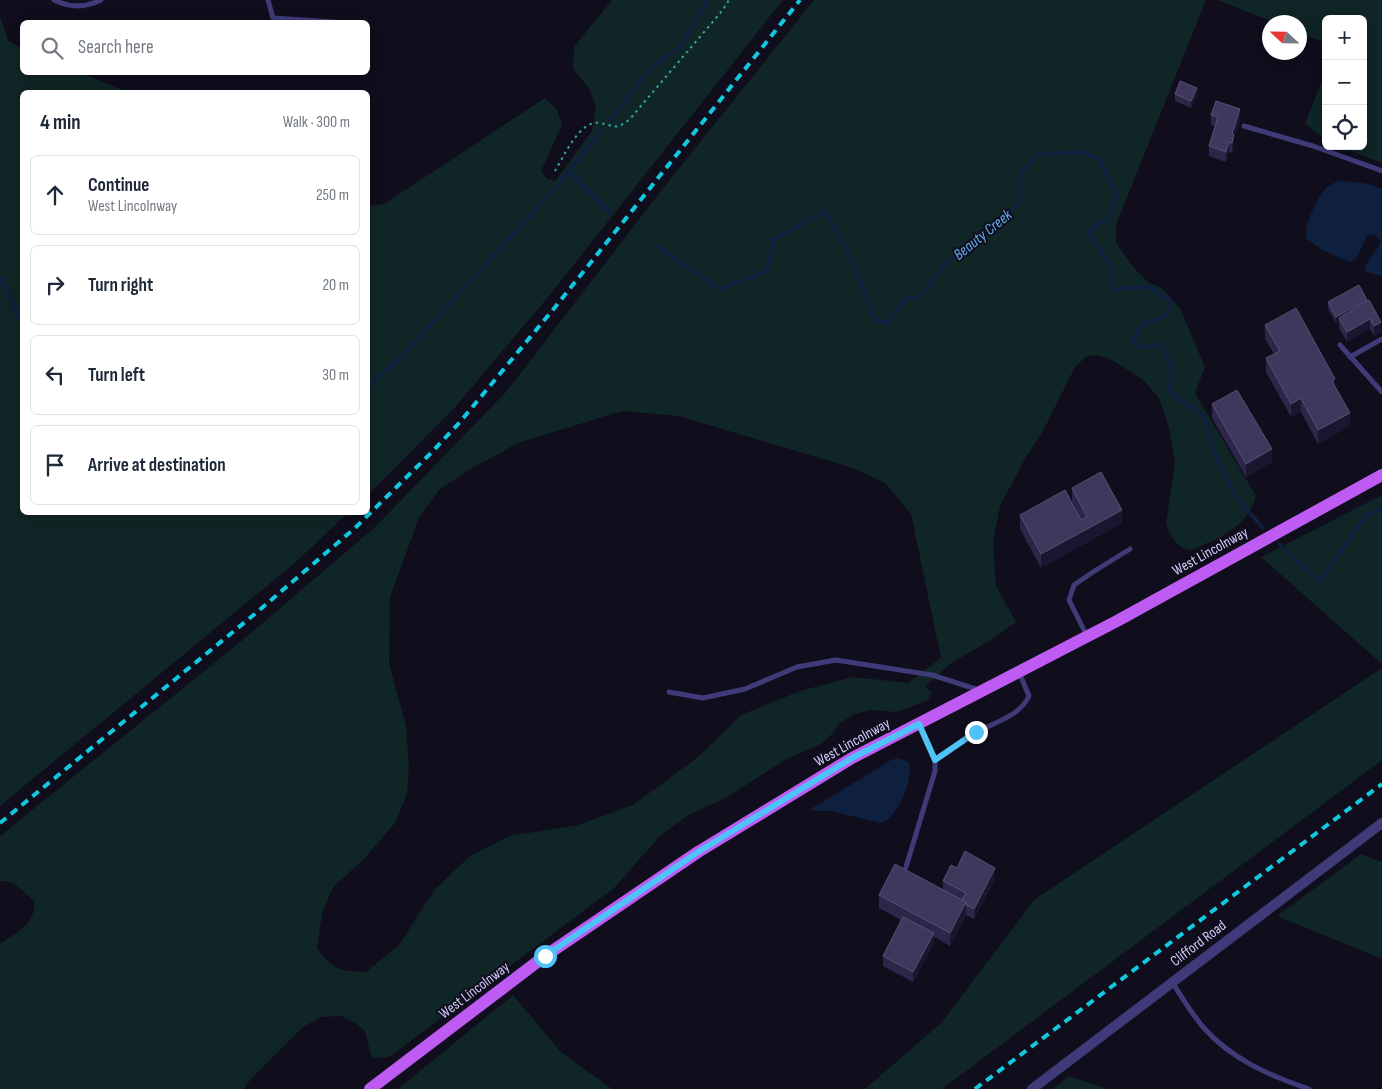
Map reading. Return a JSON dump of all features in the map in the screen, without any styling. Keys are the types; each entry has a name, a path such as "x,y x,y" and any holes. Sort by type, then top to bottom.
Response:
{"main road":[{"name":"West Lincolnway","path":"370,1089 545,956 698,852 852,758 1087,636 1382,475"}],"street":[{"name":"Clifford Road","path":"1032,1089 1382,823"}],"lane":[{"path":"54,0 71,7 84,6 101,0"},
{"path":"268,0 273,18 304,20"},
{"path":"1244,126 1313,146 1382,171"},
{"path":"1350,357 1382,339"},
{"path":"1340,345 1382,392"},
{"path":"1087,636 1069,600 1074,585 1130,549"},
{"path":"669,692 703,698 745,689 797,667 836,660 932,676 982,691"},
{"path":"935,760 976,732 1006,718 1025,705 1029,696 1019,672"},
{"path":"906,868 935,772 935,760 919,724"},
{"path":"1171,982 1203,1026 1222,1046 1246,1062 1309,1089"}],"path":[{"path":"554,171 583,127 594,123 620,127 629,120 722,11 729,0"}],"green space":[{"path":"612,0 783,0 553,291 457,405 370,493 370,206 384,204 545,98 557,110 562,125 541,171 547,179 555,181 592,131 596,106 588,87 573,69 574,47"},
{"path":"814,0 1206,0 1116,225 1116,243 1135,269 1149,283 1162,288 1180,308 1205,367 1195,393 1256,496 1249,513 1230,531 1196,549 1186,549 1178,545 1169,532 1166,523 1175,463 1169,428 1159,398 1143,380 1114,361 1099,355 1087,356 1075,367 1043,431 1026,457 1000,506 993,542 996,586 1016,622 994,638 950,664 925,687 932,693 927,701 896,712 872,710 854,714 839,724 832,734 820,745 788,758 724,799 690,814 660,836 614,888 389,1057 376,1058 371,1056 365,1031 355,1023 341,1016 321,1017 302,1028 250,1080 244,1089 0,1089 0,944 19,931 29,921 34,909 34,901 10,882 0,881 0,836 245,638 374,528 506,392 660,192","holes":["622,411 679,416 853,468 885,483 911,514 941,658 908,683 853,677 800,691 741,715 698,757 633,805 578,825 509,836 470,856 435,889 399,945 366,972 343,970 332,965 317,948 322,914 333,887 364,859 395,823 407,794 409,765 406,726 389,663 390,597 419,518 439,490 467,471 518,443"]},
{"path":"1217,0 1382,0 1382,163 1349,150 1367,150 1367,15 1322,15 1322,41 1307,36 1307,15 1262,15 1262,17"},
{"path":"0,16 8,41 20,47 20,75 86,75 123,90 20,90 20,515 346,515 296,562 0,806"},
{"path":"1322,82 1322,136 1305,123"},
{"path":"1382,495 1382,664 1261,557"},
{"path":"1382,668 1382,760 942,1089 865,1089 942,1022 1034,900"},
{"path":"1361,854 1382,862 1382,959 1277,916"},
{"path":"513,995 561,1052 612,1089 398,1089"},
{"path":"1069,1076 1107,1089 1053,1089"}],"water":[{"path":"1340,181 1365,183 1382,189 1382,276 1366,272 1365,266 1381,242 1375,236 1367,235 1359,253 1350,262 1327,252 1306,238 1309,220 1320,196 1328,186"},
{"path":"899,758 908,762 910,768 909,777 903,797 893,814 886,820 880,823 831,811 811,811 811,809 891,760"}],"building":[{"path":"1180,81 1197,88 1191,101 1175,94"},
{"path":"1216,101 1240,109 1232,134 1234,135 1232,143 1229,142 1226,152 1209,146 1218,117 1211,115"},
{"path":"1359,285 1367,300 1336,317 1328,302"},
{"path":"1369,300 1381,322 1374,326 1370,319 1347,332 1339,318"},
{"path":"1296,308 1335,379 1332,381 1350,413 1318,430 1301,398 1291,404 1266,358 1280,351 1265,325"},
{"path":"1237,390 1272,449 1246,464 1212,404"},
{"path":"1101,472 1122,510 1041,554 1020,515 1065,490 1081,520 1087,517 1072,488"},
{"path":"965,851 995,868 974,909 966,905 966,902 962,900 966,893 943,881 951,865 957,868"},
{"path":"895,864 966,902 950,933 879,895"},
{"path":"903,917 934,933 913,972 883,956"}],"waterway":[{"path":"610,120 650,69 681,46 708,0"},
{"path":"370,385 402,356 558,185 602,130"},
{"name":"Beauty Creek","path":"655,245 720,289 767,271 774,239 825,211 850,256 875,319 887,323 906,298 918,299 947,262 1019,204 1020,174 1037,155 1080,152 1099,159 1117,193 1108,218 1088,232 1112,268 1112,289 1149,287 1171,301 1166,316 1143,324 1132,341 1142,348 1161,344 1172,366 1170,393 1203,415 1215,454 1235,496 1263,528"},
{"name":"Beauty Creek","path":"569,171 610,213"},
{"path":"0,277 20,319"},
{"name":"Beauty Creek","path":"1279,544 1320,582 1366,515 1382,509"}],"railway":[{"path":"370,513 460,422 556,306 800,0"},
{"path":"0,823 256,613 368,515"},
{"path":"975,1089 1382,784"}],"route":[{"path":"545,956 698,852 852,758 919,724 935,760 976,732"}]}
